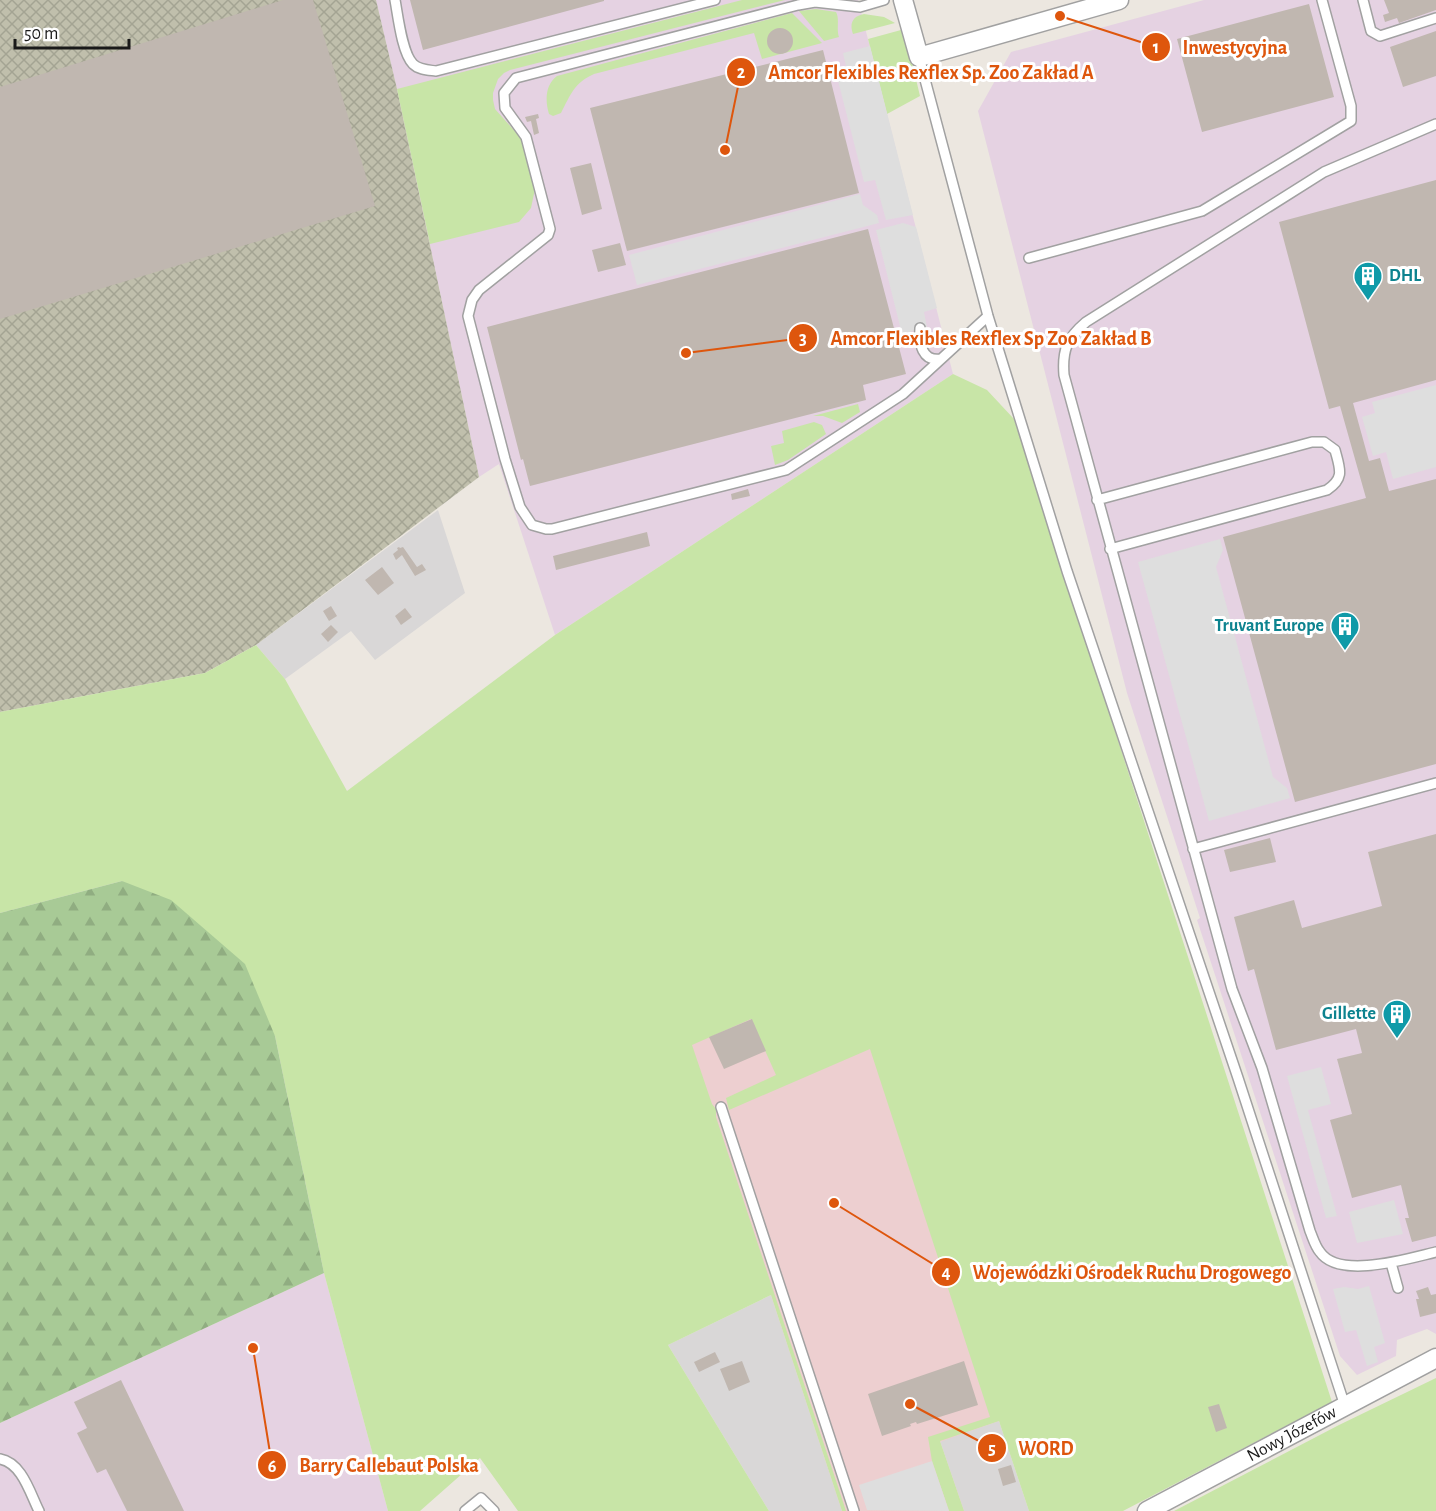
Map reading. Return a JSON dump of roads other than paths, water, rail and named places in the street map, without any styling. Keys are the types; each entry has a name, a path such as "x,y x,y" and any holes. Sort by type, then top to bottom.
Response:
{"street":[{"path":"903,0 919,57 1119,0"},
{"name":"Nowy Józefów","path":"1148,1511 1436,1358"}],"lane":[{"path":"395,0 407,55 420,69 436,71 715,0"},
{"path":"885,0 853,7 811,2 516,78 504,93 505,108 526,137 550,230 548,235 479,290 472,300 468,316 505,459 520,507 532,525 546,529 786,470 903,394 988,316"},
{"path":"1029,258 1202,211 1351,121 1351,106 1322,0"},
{"path":"1363,0 1371,31 1380,36 1436,18"},
{"path":"919,57 988,316 1066,571 1234,1067 1345,1406"},
{"path":"1436,124 1324,172 1086,322 1074,332 1066,345 1063,361 1064,375 1110,549 1232,989 1262,1068 1310,1231 1320,1254 1333,1262 1356,1266 1390,1263 1436,1252"},
{"path":"920,328 924,355 931,359 941,359"},
{"path":"1097,500 1312,442 1324,442 1335,450 1341,473 1336,484 1327,490 1110,549"},
{"path":"1193,849 1436,783"},
{"path":"722,1107 854,1511"},
{"path":"1390,1263 1398,1288"},
{"path":"0,1459 19,1470 39,1511"},
{"path":"465,1511 481,1498 494,1511"}],"place":[{"name":"Inwestycyjna","path":"1060,16"},
{"name":"Amcor Flexibles Rexflex Sp. Zoo Zakład A","path":"725,150"},
{"name":"DHL","path":"1368,302"},
{"name":"Amcor Flexibles Rexflex Sp Zoo Zakład B","path":"686,353"},
{"name":"Truvant Europe","path":"1345,652"},
{"name":"Gillette","path":"1397,1040"},
{"name":"Wojewódzki Ośrodek Ruchu Drogowego","path":"834,1203"},
{"name":"Barry Callebaut Polska","path":"253,1348"},
{"name":"WORD","path":"910,1404"}]}
